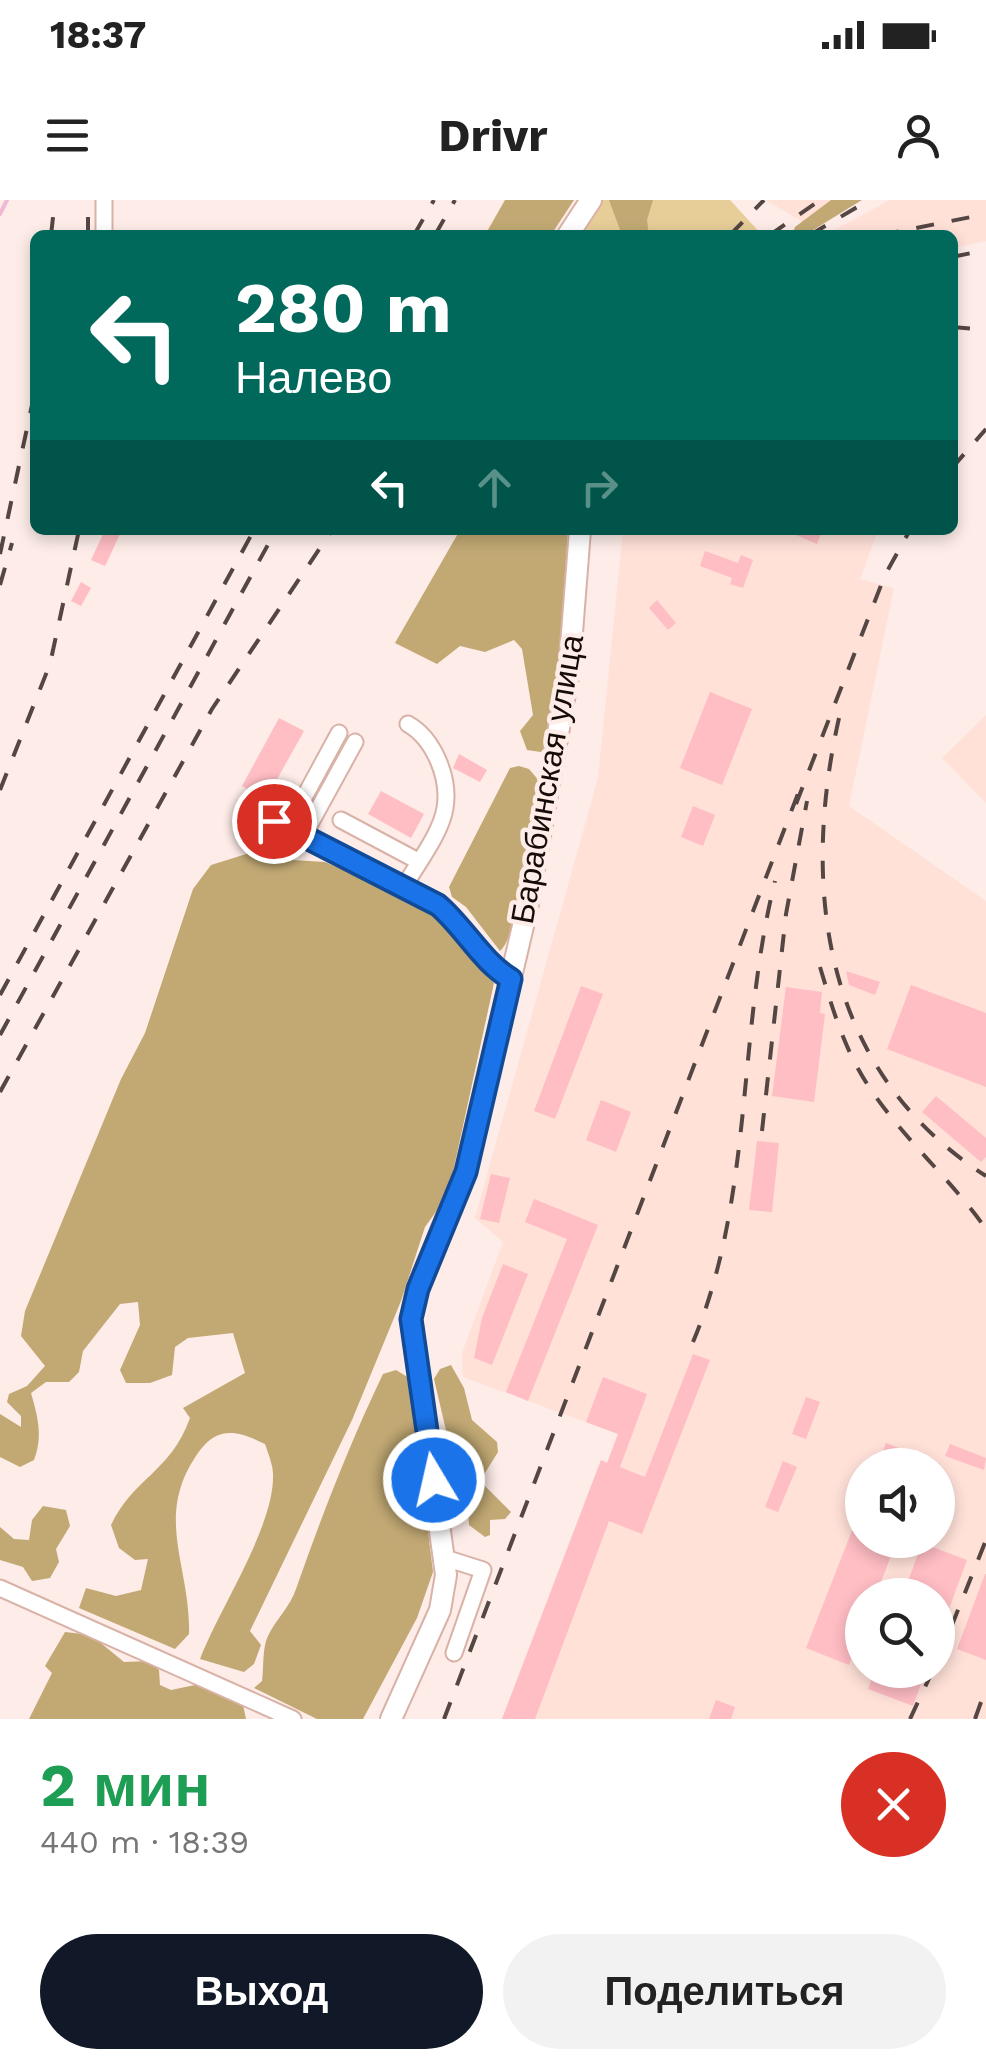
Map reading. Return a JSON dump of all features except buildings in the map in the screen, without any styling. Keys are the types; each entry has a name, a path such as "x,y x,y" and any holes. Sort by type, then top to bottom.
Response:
{"main road":[{"path":"571,230 591,200"},
{"name":"Барабинская улица","path":"391,1719 440,1610 445,1558 411,1319 418,1289 466,1172 511,979 552,778 568,671 580,535"}],"street":[{"path":"104,200 104,230"},
{"path":"404,887 445,811 445,789 431,744 408,724"},
{"path":"339,733 281,824 404,887 457,921 499,972 511,979"},
{"path":"304,835 355,742"},
{"path":"342,820 418,861"},
{"path":"445,1558 482,1570 454,1653"},
{"path":"0,1588 293,1719"}],"shaded area":[{"path":"505,200 574,200 554,230 488,230"},
{"path":"599,200 730,200 757,230 578,230"},
{"path":"609,200 653,200 648,230 620,230"},
{"path":"766,200 842,200 804,223"},
{"path":"831,200 862,200 813,230 794,230"},
{"path":"890,200 986,200 986,241 958,247 958,230 836,229"},
{"path":"457,535 568,535 554,737 541,752 527,750 520,731 533,715 522,649 514,640 485,652 460,646 437,664 395,643"},
{"path":"622,535 876,535 860,579 894,588 849,806 986,901 986,1719 502,1719 601,1460 608,1462 618,1434 463,1377 462,1353 503,1242 475,1218 598,778"},
{"path":"986,715 986,803 942,758"},
{"path":"510,768 529,769 541,783 520,899 514,923 500,951 466,907 452,897 449,887"},
{"path":"256,851 276,859 325,862 436,910 459,930 483,972 494,983 448,1195 425,1227 401,1301 352,1420 250,1631 261,1645 254,1664 244,1672 200,1659 256,1542 271,1495 270,1459 265,1444 255,1439 228,1433 213,1438 198,1453 185,1476 176,1520 189,1634 175,1649 79,1608 86,1588 116,1596 141,1590 148,1559 135,1560 119,1548 111,1525 130,1496 182,1436 190,1418 183,1408 245,1373 233,1333 188,1338 175,1347 172,1375 150,1383 126,1383 120,1370 140,1325 138,1302 120,1304 83,1351 79,1372 69,1382 46,1382 31,1393 38,1427 34,1460 20,1467 0,1457 0,1414 21,1427 21,1416 7,1402 9,1394 27,1386 45,1366 21,1336 25,1311 121,1079 145,1033 193,889 211,865"},
{"path":"451,1365 464,1388 472,1420 497,1442 498,1452 480,1481 511,1512 505,1519 490,1520 490,1535 485,1537 469,1525 467,1494 452,1456 434,1379 440,1369"},
{"path":"396,1370 409,1378 433,1572 417,1618 363,1719 317,1719 254,1688 262,1681 268,1636 293,1595 336,1480 383,1374"},
{"path":"43,1506 66,1510 70,1526 56,1549 59,1562 50,1578 32,1581 23,1567 0,1560 0,1527 14,1539 29,1540 32,1520"},
{"path":"65,1632 91,1635 124,1662 150,1661 159,1670 160,1685 171,1690 195,1685 243,1705 246,1719 29,1719 52,1673 45,1666"}],"waterway":[{"path":"0,214 7,200"}],"railway":[{"path":"52,230 55,200"},
{"path":"88,200 88,230"},
{"path":"417,230 434,200"},
{"path":"438,230 455,200"},
{"path":"735,230 764,200"},
{"path":"777,230 820,200"},
{"path":"818,230 869,200"},
{"path":"906,230 986,214"},
{"path":"958,256 986,250"},
{"path":"958,328 986,330"},
{"path":"0,554 30,414"},
{"path":"958,461 986,429"},
{"path":"0,790 50,664 78,535"},
{"path":"0,995 251,535"},
{"path":"0,1035 273,535"},
{"path":"0,1092 212,709 329,535"},
{"path":"796,804 885,575 907,535"},
{"path":"0,585 12,543"},
{"path":"839,718 827,783 823,848 826,912 837,973 858,1031 889,1085 932,1134 986,1176"},
{"path":"444,1719 799,791"},
{"path":"762,1131 786,914 807,801"},
{"path":"693,1342 726,1230 763,939 775,881"},
{"path":"820,967 844,1040 868,1086 986,1229"},
{"path":"955,1618 986,1540"},
{"path":"910,1719 925,1688"},
{"path":"975,1719 986,1688"}],"route":[{"path":"274,821 438,905 457,921 499,972 511,979 466,1172 418,1289 411,1319 434,1480"}]}
